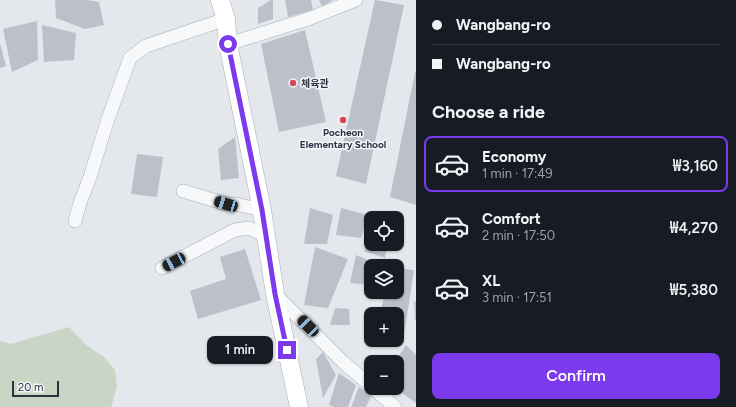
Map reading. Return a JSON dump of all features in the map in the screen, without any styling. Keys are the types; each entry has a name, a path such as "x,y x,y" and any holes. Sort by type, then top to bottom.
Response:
{"main road":[{"path":"220,0 226,19 228,44 262,210 275,294 299,407"}],"street":[{"path":"228,44 308,19 356,0"},
{"path":"75,221 108,119 130,58 146,46 226,19"},
{"path":"183,191 226,204 236,204 262,210"},
{"path":"162,268 235,230 249,228 266,237"},
{"path":"275,294 343,362 364,380"},
{"path":"381,395 394,407"}],"green space":[{"path":"69,327 85,344 104,357 115,370 117,387 111,407 0,407 0,341 11,344"}],"building":[{"path":"55,0 87,0 99,2 104,25 85,29 56,18"},
{"path":"273,0 273,19 258,24 258,8"},
{"path":"285,0 311,0 313,10 288,17"},
{"path":"319,0 333,0 322,6"},
{"path":"375,0 404,5 366,184 336,176"},
{"path":"37,21 38,60 12,72 3,29"},
{"path":"42,25 76,33 74,60 44,62"},
{"name":"체육관","path":"305,30 326,122 279,132 261,44"},
{"path":"0,43 6,66 0,68"},
{"path":"416,72 416,205 390,197"},
{"path":"235,137 239,178 221,180 218,149"},
{"path":"137,154 163,157 157,197 131,194"},
{"path":"310,208 333,215 327,244 304,244"},
{"path":"341,208 364,214 364,228 361,238 336,235"},
{"path":"315,247 348,259 328,308 304,305"},
{"path":"245,249 261,300 198,319 190,291 226,279 220,257"},
{"path":"364,251 386,251 385,258"},
{"path":"356,255 365,259 364,259 364,284 350,283"},
{"path":"404,269 414,270 404,335 404,307 382,307 383,299 404,299"},
{"path":"414,301 416,302 416,320 415,320"},
{"path":"335,308 349,309 350,325 330,325"},
{"path":"406,345 416,355 416,403 404,394 404,355 400,355"},
{"path":"323,352 336,375 323,398 316,359"},
{"path":"339,373 356,385 348,407 334,407 329,405"},
{"path":"359,387 364,391 364,395 371,396 366,407 351,407"}],"place":[{"name":"체육관","path":"293,83"},
{"name":"Pocheon Elementary School","path":"343,120"}],"route":[{"path":"228,44 262,210 275,294 287,350"}]}
